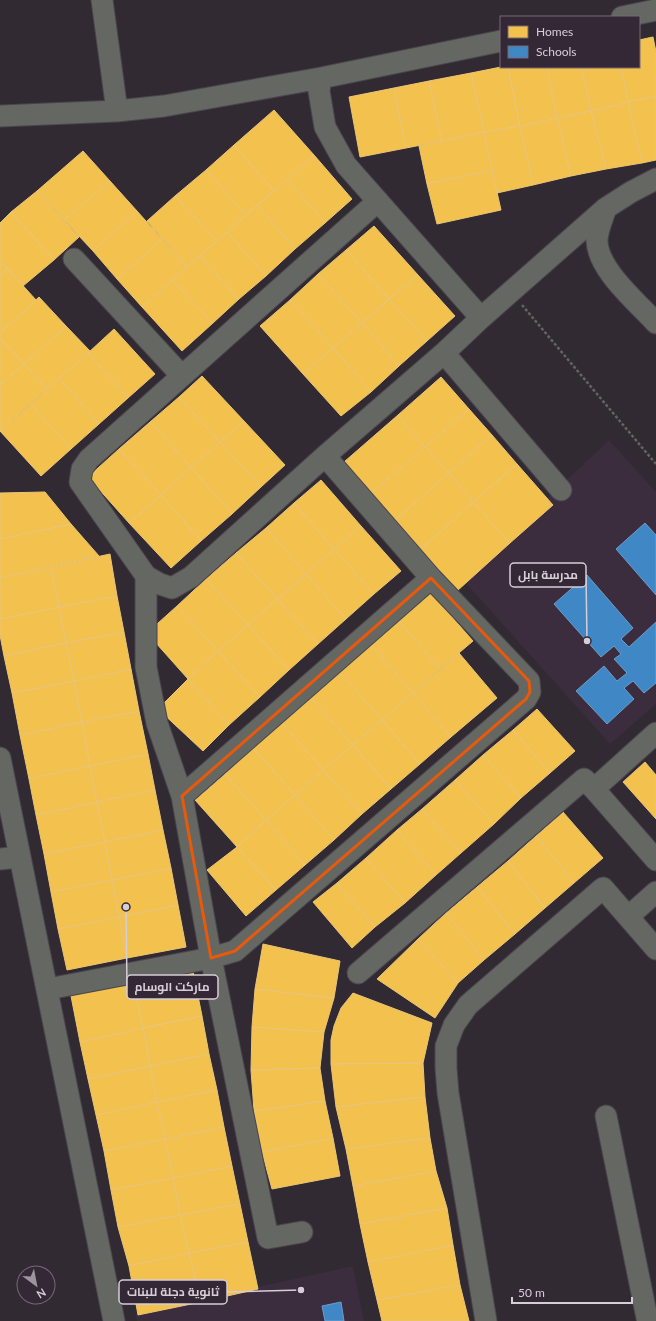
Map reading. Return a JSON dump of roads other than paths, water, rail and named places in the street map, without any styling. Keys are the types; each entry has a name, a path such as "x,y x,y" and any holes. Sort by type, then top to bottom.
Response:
{"street":[{"path":"102,0 118,111"},
{"path":"627,16 656,10"},
{"path":"0,116 118,111 164,106 321,78 500,41"},
{"path":"321,78 319,91 325,127 346,166 481,318"},
{"path":"378,201 181,375 89,459 82,469 80,482 146,576 160,584 172,588 191,577 325,456 444,353 481,318 606,208 631,192 656,179"},
{"path":"606,208 597,240 602,261 609,271 656,323"},
{"path":"74,259 181,375"},
{"path":"444,353 561,490"},
{"path":"48,989 211,958 235,951 520,704 530,692 529,681 431,578 325,456"},
{"path":"146,576 146,667 158,723 182,796 211,958 268,1238 302,1232"},
{"path":"182,796 431,578"},
{"path":"594,790 656,734"},
{"path":"0,758 48,989 114,1321"},
{"path":"358,973 584,779 656,860"},
{"path":"0,859 20,857"},
{"path":"486,1321 448,1093 446,1046 454,1025 468,1005 603,888 629,916 656,949"},
{"path":"629,916 656,892"},
{"path":"606,1116 645,1318"}],"place":[{"name":"مدرسة بابل","path":"587,641"},
{"name":"ماركت الوسام","path":"126,907"},
{"name":"ثانوية دجلة للبنات","path":"301,1290"}]}
